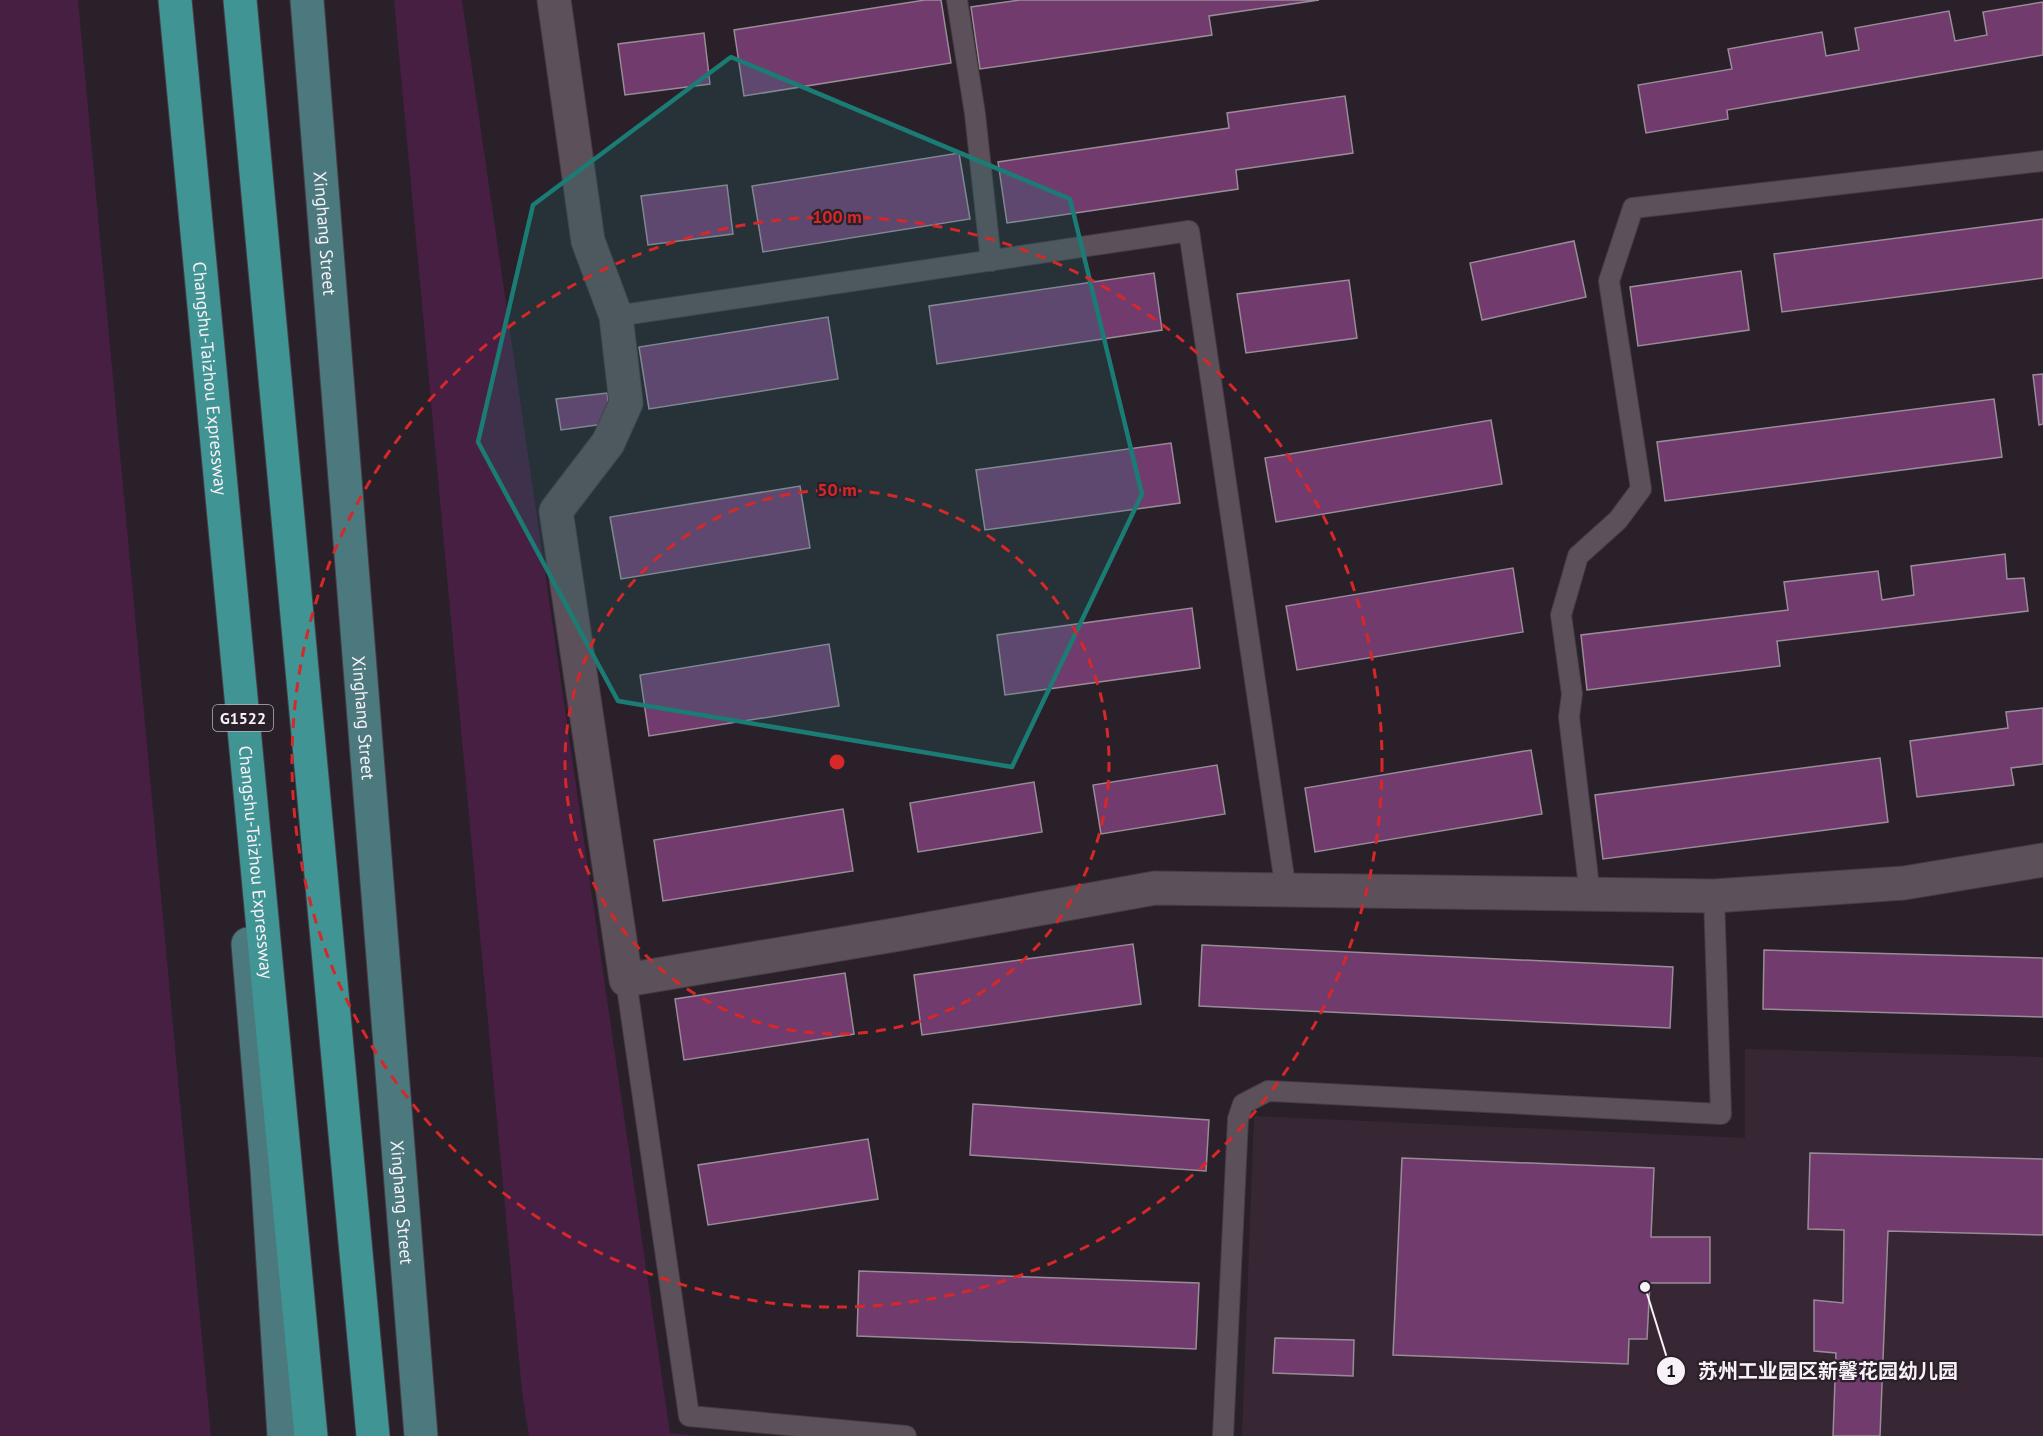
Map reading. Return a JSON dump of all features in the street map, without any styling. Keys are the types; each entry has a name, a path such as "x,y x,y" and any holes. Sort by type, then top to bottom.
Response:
{"highway":[{"name":"Changshu-Taizhou Expressway","path":"175,0 311,1436"},
{"path":"240,0 374,1436"}],"main road":[{"path":"175,0 267,1169 284,1436"},
{"name":"Xinghang Street","path":"307,0 421,1436"}],"street":[{"path":"554,0 588,241 616,316 626,403 608,443 556,511 626,980 1155,888 1714,896 1904,883 2043,860"}],"lane":[{"path":"957,0 975,114 991,261"},
{"path":"1590,895 1569,717 1572,694 1561,615 1578,556 1618,520 1641,489 1609,281 1633,208 2043,161"},
{"path":"616,316 1189,231 1286,891"},
{"path":"1223,1436 1238,1119 1243,1104 1268,1091 1721,1114 1714,896"},
{"path":"626,980 688,1416 906,1436"}],"highlighted area":[{"path":"731,57 1070,199 1142,494 1012,767 618,701 478,442 533,205"}],"shaded area":[{"path":"0,0 78,0 211,1436 0,1436"},
{"path":"394,0 462,0 670,1433 700,1436 529,1436 522,1392"},
{"path":"1745,1049 2043,1057 2043,1436 1242,1436 1254,1116 1745,1138"}],"building":[{"path":"925,0 941,0 951,63 744,96 734,30"},
{"path":"1020,0 1319,0 1209,16 1212,35 980,69 971,7"},
{"path":"2043,2 2043,55 1727,110 1728,119 1646,133 1638,85 1732,69 1728,49 1822,32 1826,56 1859,50 1855,28 1949,11 1955,41 1987,35 1983,12"},
{"path":"704,33 710,84 625,95 618,44"},
{"path":"1345,96 1353,153 1236,170 1238,189 1007,223 998,162 1229,128 1227,113"},
{"path":"959,153 970,219 763,252 752,186"},
{"path":"727,185 733,234 648,245 641,196"},
{"path":"2043,219 2043,278 1782,312 1774,254"},
{"path":"1574,241 1586,297 1482,320 1470,263"},
{"path":"1741,271 1749,330 1638,346 1630,287"},
{"path":"1154,273 1162,330 937,364 929,306"},
{"path":"1349,280 1357,338 1246,353 1237,294"},
{"path":"828,317 838,379 649,409 639,347"},
{"path":"2043,374 2043,424 2039,425 2033,375"},
{"path":"607,393 611,423 561,430 556,399"},
{"path":"1994,399 2002,457 1665,501 1657,442"},
{"path":"1491,420 1502,484 1276,522 1265,458"},
{"path":"1171,443 1180,503 985,530 976,470"},
{"path":"800,486 810,548 621,579 610,517"},
{"path":"2005,554 2007,579 2024,578 2028,611 1777,641 1780,666 1587,690 1581,635 1788,610 1784,582 1878,571 1882,600 1914,595 1911,566"},
{"path":"1513,568 1523,632 1297,670 1286,606"},
{"path":"1192,608 1200,668 1005,695 997,635"},
{"path":"829,644 839,706 649,736 640,675"},
{"path":"2043,708 2043,764 2011,768 2014,785 1917,797 1910,741 2008,728 2006,712"},
{"path":"1531,750 1542,814 1315,852 1305,788"},
{"path":"1880,758 1888,822 1603,859 1595,795"},
{"path":"1217,765 1225,814 1101,834 1093,785"},
{"path":"1034,782 1042,832 918,852 910,803"},
{"path":"843,809 853,871 663,901 654,840"},
{"path":"1133,944 1141,1004 922,1035 914,975"},
{"path":"1202,945 1673,967 1670,1028 1199,1006"},
{"path":"1764,950 2043,958 2043,1017 1763,1009"},
{"path":"845,973 854,1034 684,1060 675,999"},
{"path":"973,1104 1209,1120 1206,1171 970,1155"},
{"path":"868,1139 878,1199 708,1225 698,1165"},
{"path":"1810,1153 2043,1159 2043,1235 1888,1231 1880,1436 1833,1436 1836,1353 1814,1351 1814,1300 1843,1303 1844,1230 1808,1229"},
{"path":"1402,1158 1654,1168 1651,1237 1710,1237 1710,1283 1650,1283 1647,1339 1629,1339 1628,1364 1393,1355"},
{"path":"859,1271 1199,1283 1196,1349 857,1336"},
{"path":"1275,1338 1354,1340 1353,1376 1273,1373"}],"place":[{"name":"苏州工业园区新馨花园幼儿园","path":"1645,1287"}]}
